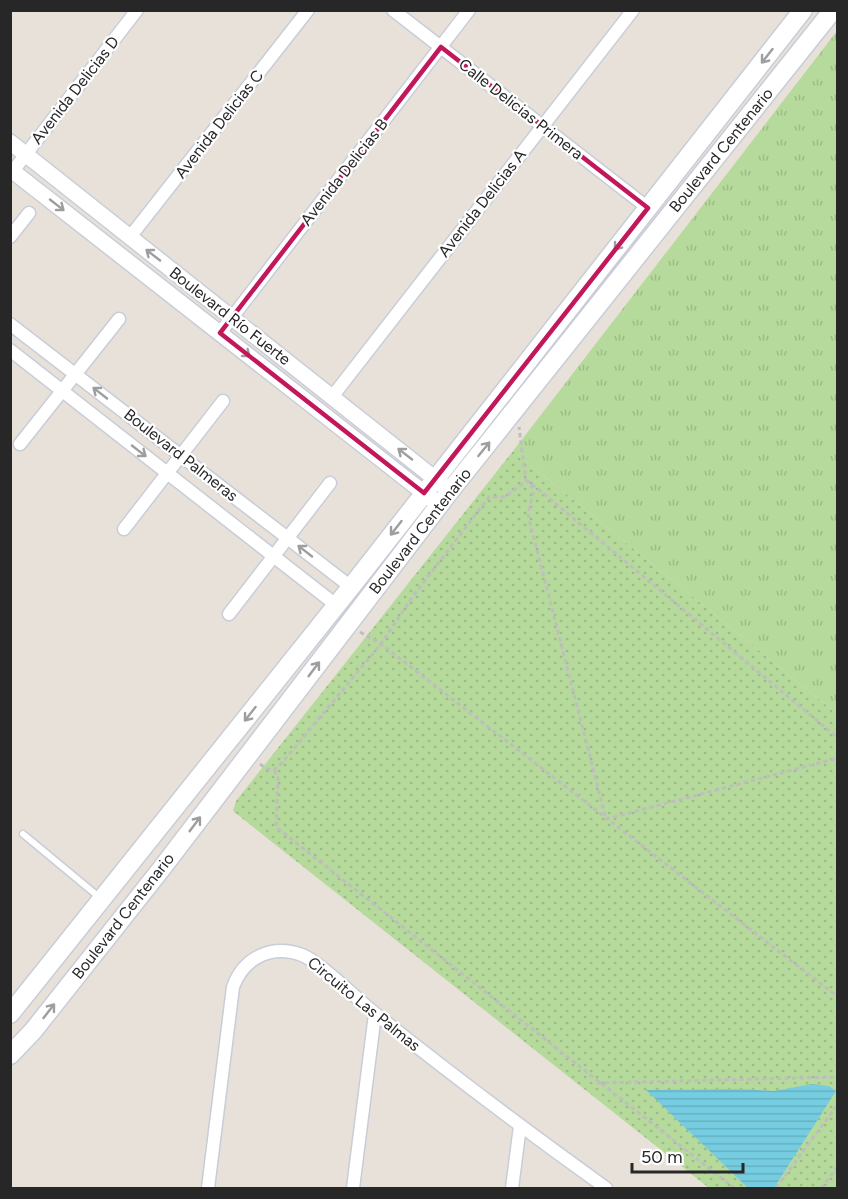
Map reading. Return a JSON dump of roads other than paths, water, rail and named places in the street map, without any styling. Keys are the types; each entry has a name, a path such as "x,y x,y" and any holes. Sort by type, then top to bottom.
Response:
{"main road":[{"name":"Boulevard Centenario","path":"12,1010 105,897 351,587 803,10"},
{"name":"Boulevard Centenario","path":"10,1055 125,915 445,498 832,10"},
{"path":"105,897 125,915"}],"street":[{"name":"Avenida Delicias D","path":"12,170 137,10"},
{"name":"Avenida Delicias C","path":"130,237 308,10"},
{"name":"Calle Delicias Primera","path":"393,10 648,208"},
{"name":"Avenida Delicias B","path":"220,333 469,10"},
{"name":"Avenida Delicias A","path":"332,397 633,10"},
{"name":"Boulevard Río Fuerte","path":"10,142 332,397 430,486"},
{"name":"Boulevard Río Fuerte","path":"12,170 220,333 445,498"},
{"path":"10,237 29,213"},
{"path":"20,444 118,319"},
{"name":"Boulevard Palmeras","path":"10,324 351,587"},
{"name":"Boulevard Palmeras","path":"10,350 336,605"},
{"path":"124,528 223,401"},
{"path":"229,614 286,537 330,483"},
{"name":"Circuito Las Palmas","path":"208,1188 233,987 237,977 266,951 302,955 520,1126 606,1188"},
{"path":"353,1188 375,1014"},
{"path":"512,1188 520,1126"}],"lane":[{"path":"23,834 105,897"}],"water":[{"path":"812,1084 829,1086 836,1091 774,1188 748,1188 646,1090 774,1091"}]}
